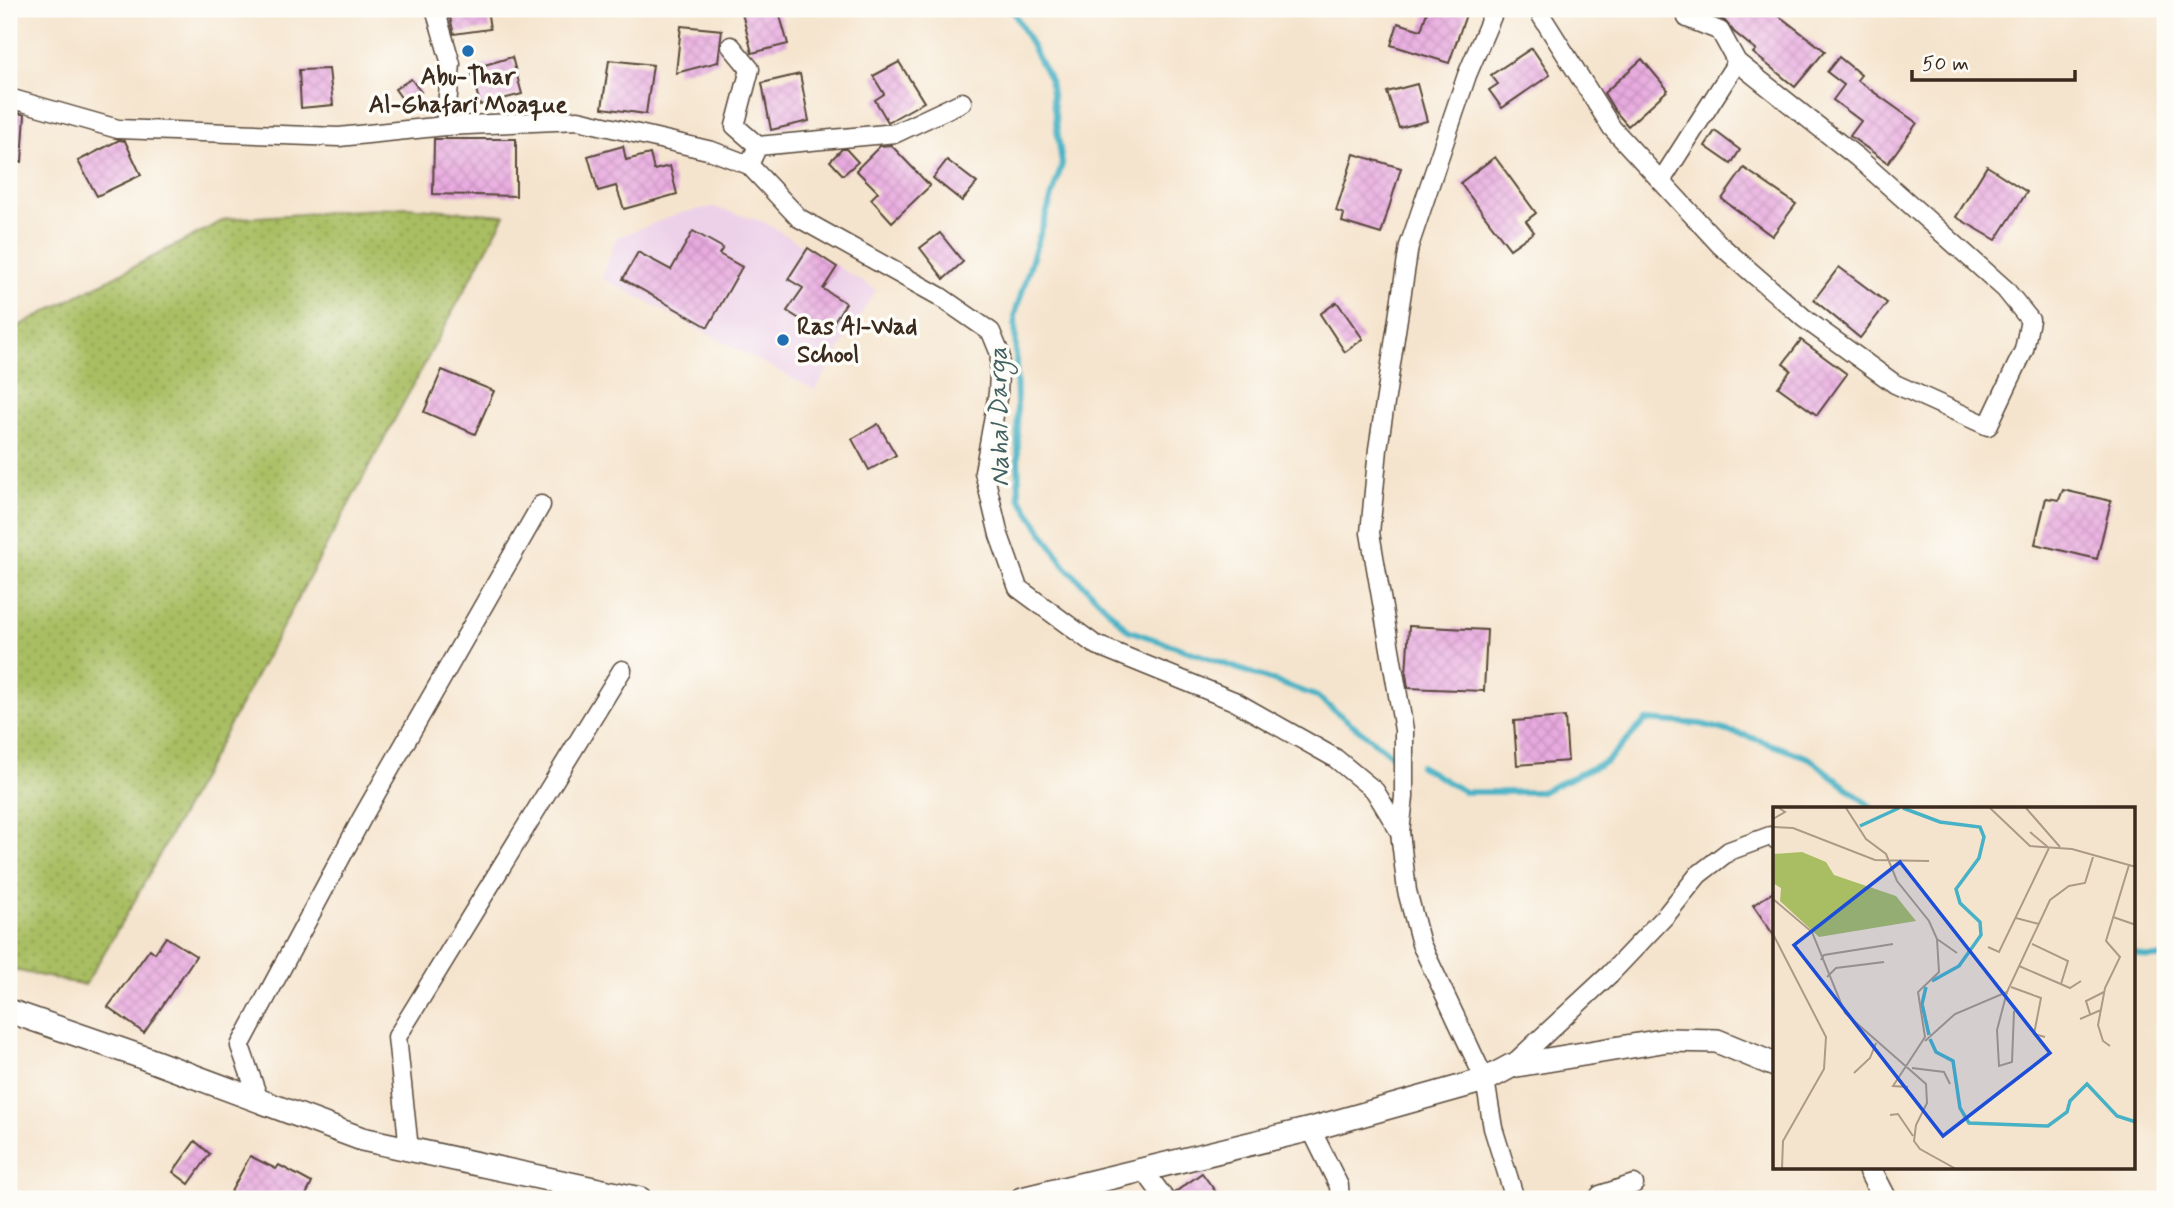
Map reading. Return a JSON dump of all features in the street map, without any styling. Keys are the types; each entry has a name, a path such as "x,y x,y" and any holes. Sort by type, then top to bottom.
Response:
{"street":[{"path":"435,9 451,64 444,125"},
{"path":"1495,9 1467,75 1409,246 1378,449 1370,533 1404,730 1404,797 1400,832 1407,891 1420,944 1485,1080 1493,1128 1515,1199"},
{"path":"1537,9 1612,128 1720,245 1805,319 1895,384 1988,426 2024,350 2030,320 2005,289 1868,167 1737,62 1720,30 1687,18"},
{"path":"731,46 750,69 735,125 758,146 896,133 962,102"},
{"path":"1661,181 1737,62"},
{"path":"9,98 118,129 339,137 444,125 578,120 712,151 749,165 799,218 939,296 991,332 1000,354 998,393 984,472 999,535 1018,589 1094,644 1234,701 1335,758 1375,791 1400,832"},
{"path":"749,165 758,146"},
{"path":"259,1101 240,1046 362,818 541,505"},
{"path":"409,1149 397,1037 622,670"},
{"path":"1023,1199 1311,1129 1485,1080 1511,1066 1610,974 1667,914 1698,875 1729,850 1770,836 1773,838"},
{"path":"9,1011 362,1139 640,1199"},
{"path":"1511,1066 1668,1040 1717,1041 1773,1064"},
{"path":"1311,1129 1339,1186 1340,1199"},
{"path":"1143,1169 1165,1199"},
{"path":"1871,1170 1885,1199"},
{"path":"1598,1199 1600,1195 1634,1184"}],"shaded area":[{"name":"Ras Al-Wad School","path":"713,207 764,222 876,290 815,390 602,278 616,238 680,213"}],"green space":[{"path":"407,207 505,215 135,900 85,985 9,969 9,331 226,219"}],"building":[{"path":"448,9 487,9 490,29 454,34"},
{"path":"741,9 778,9 788,44 752,53"},
{"path":"1428,9 1468,9 1449,63 1391,45 1398,23 1421,30"},
{"path":"1703,9 1770,9 1825,51 1795,87 1753,53 1756,50 1725,21"},
{"path":"681,26 722,30 718,62 676,73"},
{"path":"1532,48 1550,75 1502,108 1489,90 1498,84 1491,75"},
{"path":"512,57 522,94 480,105 471,69"},
{"path":"1839,57 1861,75 1857,80 1917,123 1888,163 1850,136 1861,121 1833,100 1844,85 1827,72"},
{"path":"1642,59 1668,90 1628,126 1604,93"},
{"path":"609,60 653,65 646,114 602,108"},
{"path":"899,62 924,102 888,122 875,100 884,94 873,76"},
{"path":"329,69 333,105 301,108 299,70"},
{"path":"800,74 809,121 771,130 762,83"},
{"path":"411,79 421,92 405,103 395,89"},
{"path":"1417,84 1427,121 1399,128 1387,92"},
{"path":"9,110 25,115 22,162 9,162"},
{"path":"1715,131 1740,150 1731,164 1705,146"},
{"path":"434,139 516,139 516,196 433,194"},
{"path":"119,140 125,141 141,175 97,196 78,161"},
{"path":"891,145 930,186 892,222 871,199 878,192 856,170 880,146"},
{"path":"623,146 626,160 650,154 654,170 670,166 677,194 624,209 616,186 598,191 588,156"},
{"path":"842,149 846,149 858,162 843,175 830,161"},
{"path":"1354,154 1401,168 1381,234 1342,222 1344,214 1336,211"},
{"path":"1495,157 1536,213 1526,221 1534,232 1510,249 1460,183"},
{"path":"947,160 977,183 962,201 933,178"},
{"path":"1987,166 2027,192 1996,240 1956,217"},
{"path":"1744,168 1796,204 1772,236 1722,199"},
{"path":"693,231 723,248 719,254 742,267 708,327 623,279 638,252 671,270"},
{"path":"940,233 963,262 944,279 920,248"},
{"path":"808,248 837,267 823,289 846,303 825,335 787,311 803,288 788,279"},
{"path":"1839,267 1887,303 1860,338 1814,300"},
{"path":"1337,302 1363,339 1345,352 1320,314"},
{"path":"1801,340 1847,374 1817,415 1778,387 1791,370 1783,364"},
{"path":"442,370 494,391 475,434 424,412"},
{"path":"878,424 896,455 869,470 852,439"},
{"path":"2063,490 2111,501 2097,559 2035,544 2046,498 2059,500"},
{"path":"1409,626 1487,630 1484,691 1408,688 1406,674"},
{"path":"1565,717 1568,761 1517,765 1514,721"},
{"path":"1773,892 1773,934 1753,905"},
{"path":"166,937 196,956 144,1033 108,1007 150,949 155,953"},
{"path":"195,1141 210,1154 189,1184 173,1172"},
{"path":"250,1156 276,1169 279,1165 312,1183 304,1199 227,1199"},
{"path":"1202,1173 1221,1199 1176,1199 1174,1193"}],"waterway":[{"name":"Nahal Darga","path":"1012,9 1050,80 1062,164 1015,314 1019,497 1065,566 1128,630 1316,696 1394,757"},
{"name":"Nahal Darga","path":"1420,766 1465,792 1541,792 1607,761 1646,720 1701,724 1747,736 1809,758 1871,807"},
{"name":"Nahal Darga","path":"2136,954 2165,957"}],"place":[{"name":"Abu-Thar Al-Ghafari Moaque","path":"468,51"},
{"name":"Ras Al-Wad School","path":"783,340"}]}
